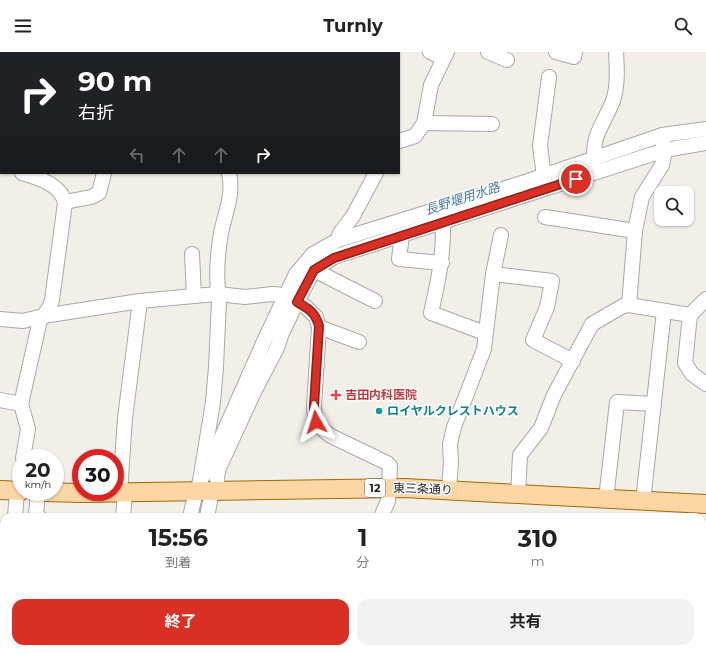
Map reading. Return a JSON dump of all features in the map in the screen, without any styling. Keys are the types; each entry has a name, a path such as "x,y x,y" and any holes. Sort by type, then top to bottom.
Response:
{"main road":[{"name":"東三条通り","path":"124,492 207,489 390,488 706,504"}],"street":[{"path":"400,141 415,136 424,123 431,84 445,55 430,52"},
{"path":"488,52 507,60"},
{"path":"556,52 574,57 575,52"},
{"path":"595,159 593,152 595,141 613,100 617,69 616,52"},
{"path":"544,176 540,146 549,77"},
{"path":"424,123 492,124"},
{"path":"207,513 207,470 292,299 314,270 334,258 443,222 706,129"},
{"path":"192,513 218,473 252,397 277,348 292,299 296,274 307,260 323,247 338,240 595,159 663,144 706,143"},
{"path":"629,305 635,232 642,197 662,165 663,144"},
{"path":"25,174 44,180 62,195 65,202 52,300 49,308 40,320 35,335 21,404 28,429 25,449"},
{"path":"65,202 91,197 99,192 104,174"},
{"path":"207,489 216,358 219,243 231,188 229,174"},
{"path":"338,240 340,233 353,216 375,174"},
{"path":"545,217 635,232"},
{"path":"443,222 444,240 442,263 432,313 485,333"},
{"path":"402,235 399,259 442,263"},
{"path":"449,490 452,462 450,444 452,434 484,350 485,333 501,235"},
{"path":"192,254 194,296"},
{"path":"314,270 375,301"},
{"path":"494,274 552,281 547,307 533,340 573,361"},
{"path":"0,319 23,321 43,316 140,301 218,294 245,297 273,294 292,299 313,313 319,326 314,406 316,422 324,432 387,463 390,466 390,488 388,501 383,513"},
{"path":"706,299 690,315 685,363 692,374 706,384"},
{"path":"122,449 140,301"},
{"path":"518,495 520,455 540,428 554,395 592,324 623,306 629,305 690,315"},
{"path":"643,501 664,311"},
{"path":"319,326 359,342"},
{"path":"0,400 21,404"},
{"path":"606,499 617,402 654,404"},
{"path":"15,513 16,501"},
{"path":"36,513 37,501"},
{"path":"123,501 123,513"}],"waterway":[{"name":"長野堰用水路","path":"199,513 202,502"}],"place":[{"name":"吉田内科医院","path":"336,395"},
{"name":"ロイヤルクレストハウス","path":"379,411"}],"route":[{"path":"316,422 314,406 319,326 313,313 297,302 314,270 334,258 576,179"}]}
